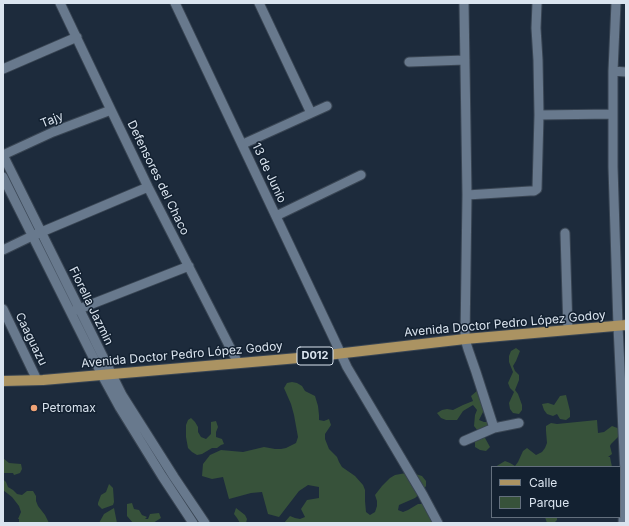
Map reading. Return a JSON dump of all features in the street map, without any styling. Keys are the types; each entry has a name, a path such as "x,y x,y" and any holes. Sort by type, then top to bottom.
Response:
{"main road":[{"name":"Avenida Doctor Pedro López Godoy","path":"3,381 37,380 341,354 466,339 622,326"}],"street":[{"name":"Defensores del Chaco","path":"60,3 148,187 238,363"},
{"name":"13 de Junio","path":"175,3 347,367 438,523"},
{"path":"259,3 311,113"},
{"path":"464,3 466,60 466,339 494,428"},
{"path":"466,195 534,191 537,189 539,115 536,36 537,3"},
{"path":"616,3 613,70 613,167 622,326 625,474 623,523"},
{"path":"3,69 77,37"},
{"path":"409,62 466,60"},
{"path":"613,70 626,72"},
{"path":"242,144 327,106"},
{"name":"Tajy","path":"3,155 53,132 111,110"},
{"path":"539,115 613,114"},
{"name":"Fiorella Jazmin","path":"3,155 42,232 75,310"},
{"path":"276,216 361,175"},
{"name":"Fiorella Jazmin","path":"3,177 32,236 75,310 107,374 120,408 193,523"},
{"path":"3,250 32,236 148,187"},
{"path":"565,232 568,330"},
{"path":"75,310 188,266"},
{"name":"Caaguazu","path":"3,309 37,380"},
{"name":"Fiorella Jazmin","path":"107,374 205,523"},
{"path":"464,441 494,428 519,423"}],"green space":[{"path":"516,348 520,351 513,366 519,375 519,380 515,390 522,405 522,410 519,414 513,413 510,409 509,403 514,392 508,383 513,372 509,362 509,356 511,351"},
{"path":"292,382 302,386 305,391 315,396 318,406 319,420 324,421 329,419 331,425 325,434 325,439 329,449 337,457 342,467 355,476 363,485 365,490 366,512 370,515 375,512 377,501 375,495 390,478 395,475 412,473 422,476 426,481 426,486 415,498 399,505 398,510 403,512 418,504 423,504 439,523 284,523 290,516 300,519 305,517 301,509 307,500 319,498 319,487 308,485 299,491 279,517 268,514 262,492 251,493 229,499 223,477 212,479 202,476 203,464 210,455 221,450 243,452 264,447 281,449 296,443 298,437 294,415 284,388 287,383"},
{"path":"478,390 484,410 479,420 490,422 485,438 490,447 486,451 475,447 478,431 474,426 477,410 473,405 463,411 457,420 446,420 441,418 437,413 447,409 453,410 473,401 471,396"},
{"path":"566,395 570,417 566,420 560,419 557,414 553,416 547,414 542,404 548,403 554,405 560,396"},
{"path":"191,418 198,427 198,432 201,437 206,439 211,434 211,422 216,421 218,427 216,437 222,439 224,444 217,448 212,448 202,454 197,455 192,452 188,448 186,437 186,425 188,420"},
{"path":"597,420 598,433 604,432 612,426 620,429 619,436 610,446 612,454 608,457 610,457 612,466 515,466 523,451 527,448 536,455 542,452 547,443 546,426 551,423 557,424"},
{"path":"3,458 9,463 21,464 22,469 20,473 14,475 13,473 3,473"},
{"path":"505,461 515,466 497,466"},
{"path":"3,479 8,487 17,494 22,495 27,491 33,491 36,496 38,506 49,523 19,523 18,519 21,512 19,506 12,497 3,490"},
{"path":"109,484 113,488 114,502 113,505 102,509 98,503 101,495 106,492"},
{"path":"132,503 134,509 139,510 142,515 147,517 145,519 148,519 150,514 159,513 161,518 153,523 133,523 127,516 127,504"},
{"path":"114,508 117,523 99,523 104,514"},
{"path":"236,508 245,515 247,519 246,523 240,523 234,514"},
{"path":"545,518 557,518 554,523 547,523"}],"place":[{"name":"Petromax","path":"34,408"}]}
